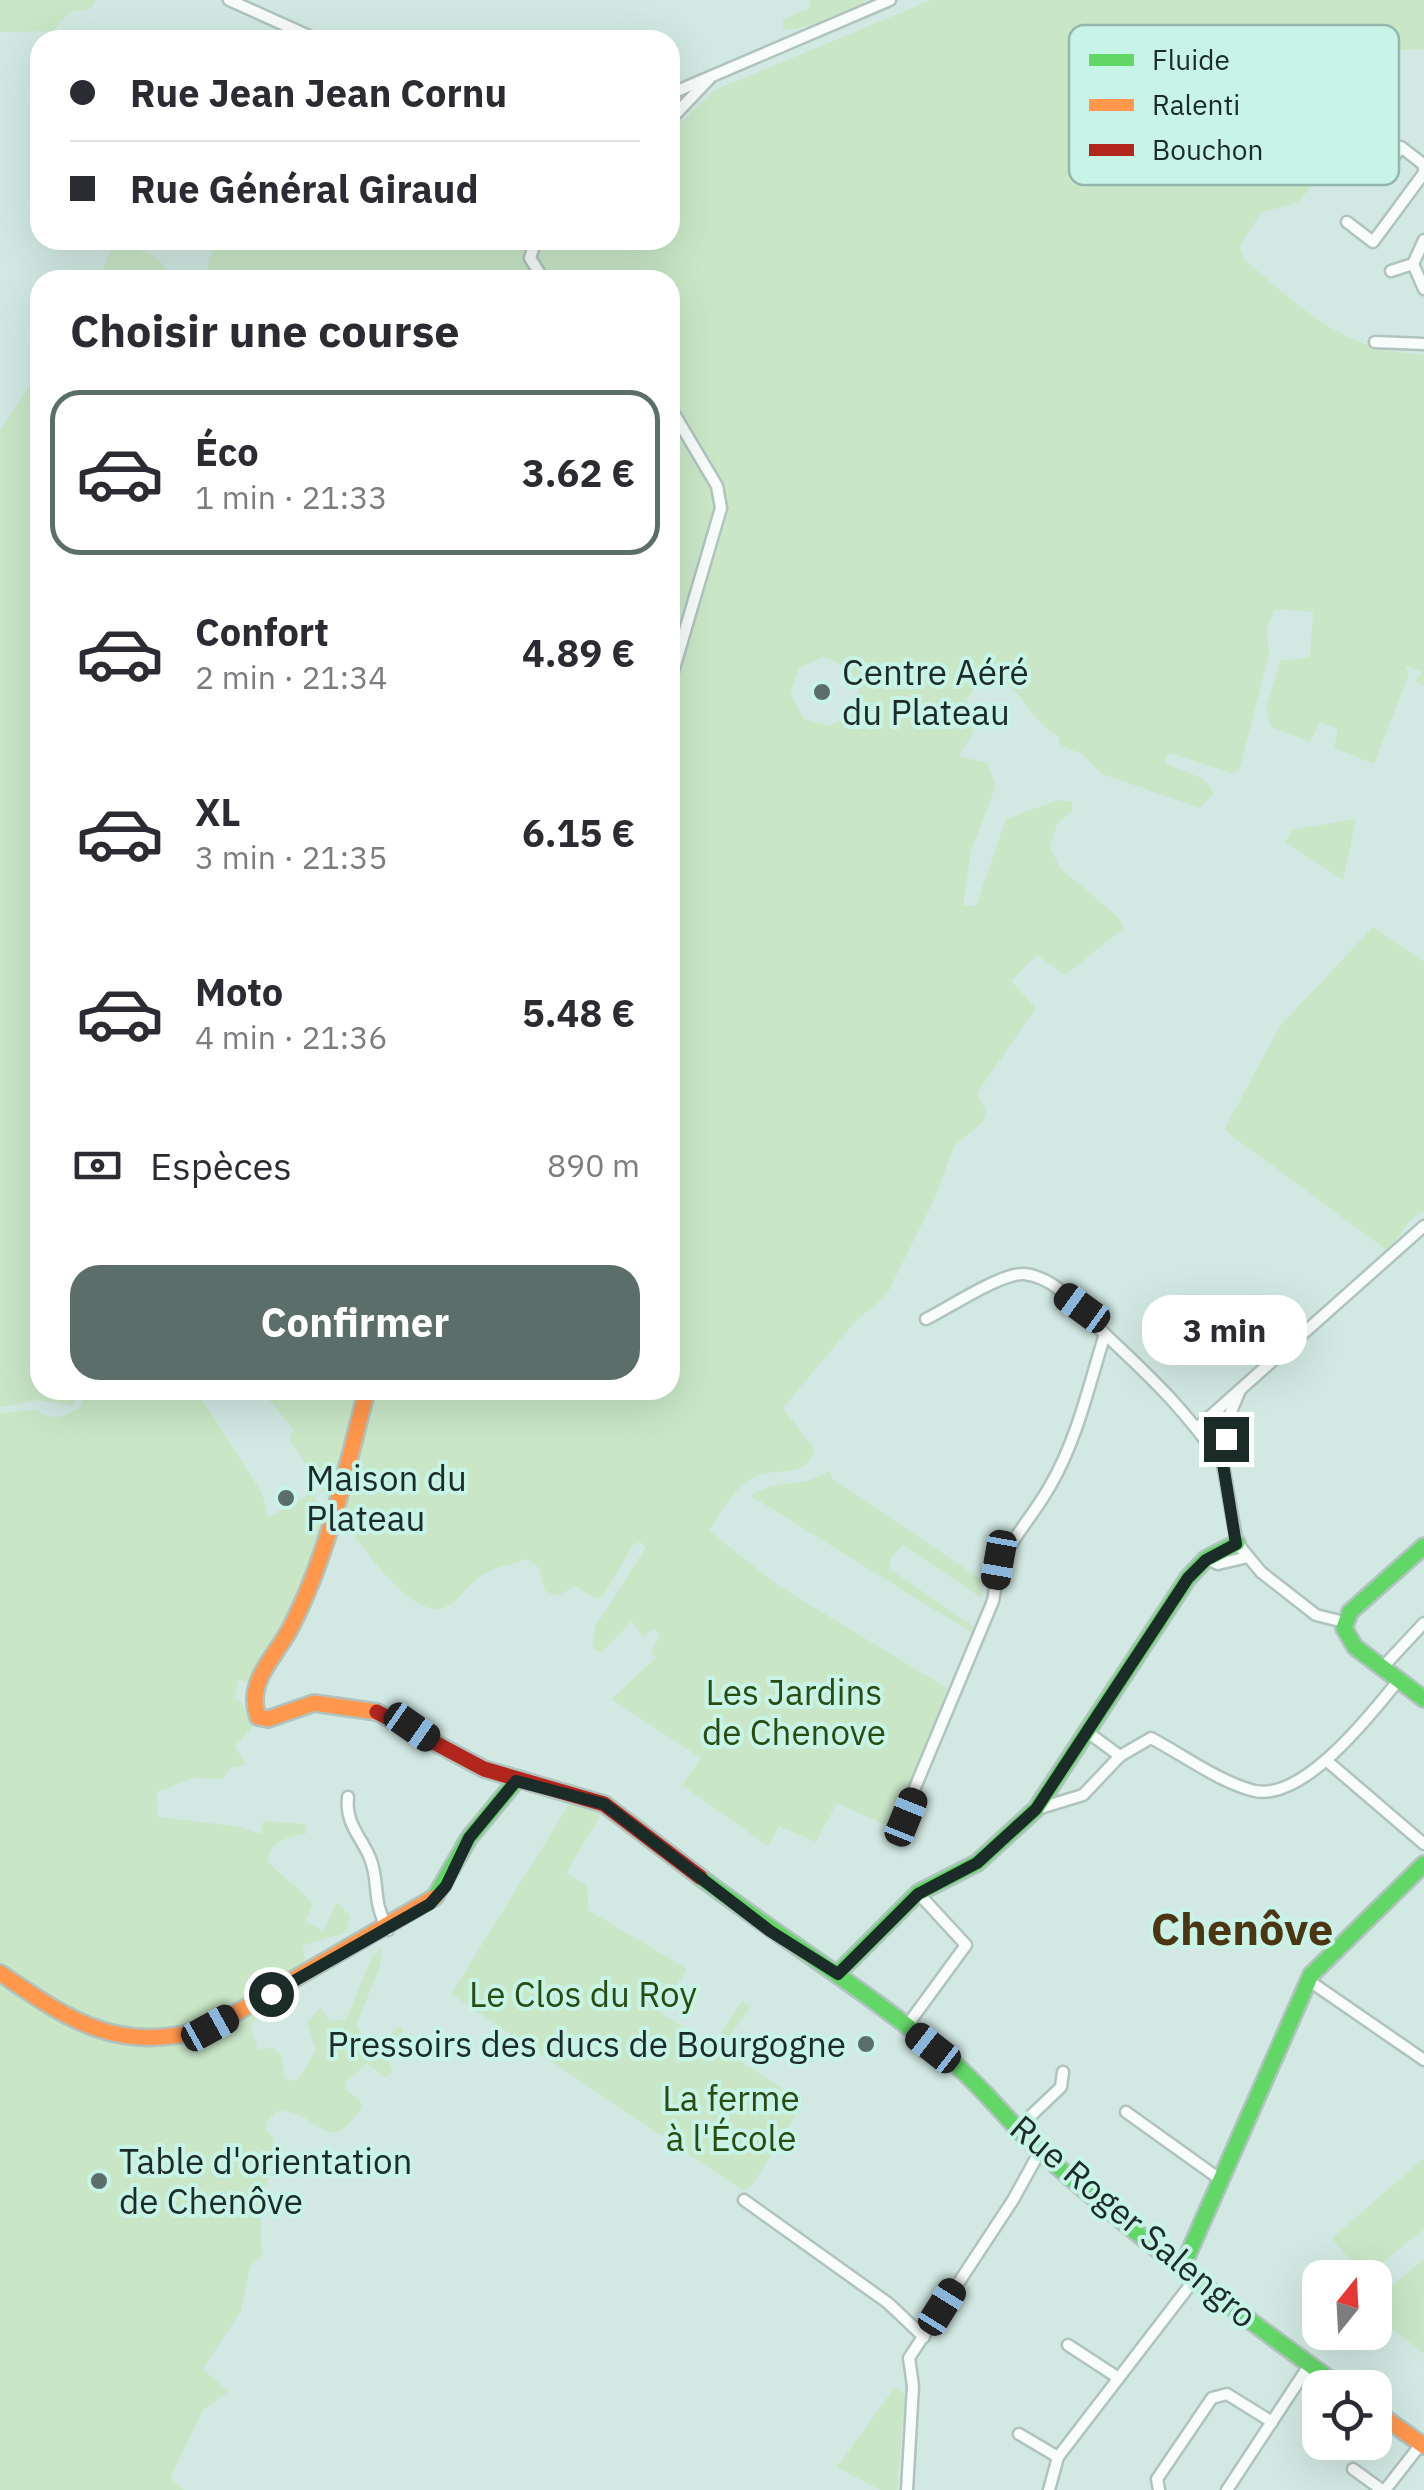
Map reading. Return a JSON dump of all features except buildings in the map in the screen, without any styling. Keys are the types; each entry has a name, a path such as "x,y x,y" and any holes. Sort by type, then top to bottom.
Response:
{"street":[{"path":"229,0 296,30"},
{"path":"680,90 890,0"},
{"path":"680,110 713,75"},
{"path":"1347,222 1373,242 1422,175 1424,164 1402,147 1399,151"},
{"path":"1392,272 1412,264 1424,240"},
{"path":"1412,264 1424,289"},
{"path":"1375,342 1424,344"},
{"path":"680,424 717,486 721,508 680,648"},
{"path":"1198,1427 1424,1226"},
{"path":"926,1320 1020,1274 1052,1286 1096,1320 1105,1334 1165,1388 1223,1464"},
{"path":"896,1833 992,1601 999,1560 1050,1487 1070,1445 1105,1334"},
{"path":"1243,1384 1230,1414 1223,1464 1236,1544 1316,1615 1344,1622"},
{"name":"Rue Roger Salengro","path":"365,1400 334,1513 294,1621 256,1684 255,1713 268,1719 314,1703 383,1713 468,1762 516,1781 604,1804 770,1931 838,1974 959,2068 1040,2152 1188,2274 1318,2370"},
{"path":"838,1974 918,1894 977,1863 1036,1809 1188,1578 1206,1560 1236,1544"},
{"path":"1344,1622 1358,1603 1424,1546"},
{"path":"1206,1560 1218,1564 1248,1558"},
{"path":"1344,1622 1349,1641 1424,1699"},
{"path":"1382,1668 1424,1623"},
{"path":"1036,1809 1083,1795 1120,1756 1151,1738 1261,1792 1274,1791 1326,1761 1348,1742 1398,1681"},
{"path":"1086,1732 1120,1756"},
{"path":"1326,1761 1424,1844"},
{"path":"0,1973 86,2028 144,2042 172,2041 210,2028 388,1930 440,1894 469,1838 516,1781"},
{"path":"348,1798 350,1827 370,1858 374,1900 388,1930"},
{"path":"1050,2490 1058,2457 1188,2274 1221,2180 1308,1980 1424,1864"},
{"path":"906,2027 966,1944 918,1894"},
{"path":"1308,1980 1424,2060"},
{"path":"1018,2128 1062,2087 1063,2072"},
{"path":"1126,2112 1221,2180"},
{"path":"907,2490 913,2386 909,2358 1040,2152"},
{"path":"744,2200 888,2303 924,2336"},
{"path":"1068,2345 1118,2377"},
{"path":"1227,2490 1310,2364"},
{"path":"1159,2490 1157,2479 1212,2398 1226,2394 1272,2422"},
{"path":"1353,2469 1383,2490 1422,2445 1392,2423"},
{"path":"1019,2434 1058,2457"}],"green space":[{"path":"0,0 96,0 90,9 69,12 54,30 0,32"},
{"path":"810,0 865,0 858,11 783,29 783,19 810,8"},
{"name":"Les Jardins de Chenove","path":"931,0 1424,0 1424,49 1399,50 1399,25 1069,25 1069,185 1313,185 1298,202 1261,213 1239,247 1244,259 1325,325 1369,345 1424,355 1424,685 1415,681 1422,672 1405,665 1409,674 1374,764 1334,748 1338,729 1320,722 1310,742 1271,727 1266,708 1280,661 1310,657 1313,612 1275,609 1267,628 1269,655 1239,770 1231,773 1169,753 1164,763 1204,779 1214,793 1200,808 1102,774 1082,754 1061,746 1058,736 998,677 979,681 967,699 973,732 959,756 987,763 996,786 971,851 963,905 976,906 1006,819 1058,800 1072,802 1073,810 1057,824 1050,847 1060,868 1119,918 1124,928 1065,975 1037,955 1011,981 1036,1008 977,1093 986,1112 983,1122 954,1146 936,1196 887,1294 853,1324 783,1408 815,1450 797,1469 747,1481 709,1531 779,1586 950,1690 896,1830 837,1803 816,1842 779,1826 768,1846 682,1785 701,1758 611,1699 656,1658 651,1651 660,1636 654,1629 643,1637 632,1621 601,1653 592,1648 595,1627 646,1547 641,1542 634,1544 603,1596 594,1598 575,1586 557,1596 545,1591 539,1568 527,1559 484,1574 443,1608 425,1607 404,1593 358,1541 289,1438 294,1430 269,1400 680,1400 680,270 207,270 214,250 680,250 680,123 715,90","holes":["823,657 848,667 859,687 850,715 829,726 804,719 790,693 799,668"]},
{"path":"111,250 139,250 156,257 167,270 103,270"},
{"path":"30,385 30,1400 39,1400 0,1407 0,430"},
{"path":"1356,819 1343,880 1285,842 1292,830"},
{"path":"1373,927 1424,962 1424,1211 1410,1220 1388,1251 1224,1130 1280,1026"},
{"path":"39,1400 74,1400 73,1406"},
{"path":"83,1400 202,1400 262,1493 268,1517 312,1493 325,1515 293,1611 249,1682 239,1680 234,1699 242,1702 252,1728 235,1746 246,1765 230,1768 223,1779 194,1778 157,1792 158,1817 236,1826 261,1834 263,1821 305,1824 307,1833 277,1844 267,1860 313,1905 305,1921 323,1931 337,1902 350,1916 345,1933 302,1946 307,1965 213,2020 172,2034 119,2031 94,2022 0,1966 0,1413 37,1410 53,1417 81,1407"},
{"path":"829,1471 833,1479 982,1580 983,1599 903,1545 890,1559 890,1569 974,1627 972,1633 751,1496 771,1486 807,1481"},
{"name":"Le Clos du Roy","path":"572,1800 603,1811 566,1873 587,1886 588,1910 687,1969 660,2012 712,2046 742,2001 751,2006 721,2049 804,2102 751,2187 742,2190 451,1994"},
{"path":"382,1947 380,1967 356,2025 366,2040 366,2057 398,2027 403,2028 399,2049 389,2062 392,2071 386,2078 367,2063 346,2082 345,2089 359,2099 362,2107 340,2131 331,2132 303,2117 277,2111 267,2122 266,2131 273,2138 262,2213 263,2254 250,2266 241,2311 203,2369 228,2392 203,2410 170,2478 184,2490 0,2490 0,1981 65,2023 125,2043 187,2039 258,2008 264,2011 250,2025 258,2049 273,2048 281,2055 285,2079 297,2081 316,2050 307,2023 321,2007 329,2021 346,2019 372,1957"},
{"path":"1424,2158 1424,2229 1385,2260 1350,2260 1332,2238"},
{"path":"1424,2259 1424,2354 1392,2328 1392,2286"},
{"path":"895,2387 905,2395 897,2490 880,2490 837,2467"}],"traffic: fast":[{"path":"838,1973 918,1893 977,1863 1036,1809 1188,1578 1206,1559 1237,1543"},
{"path":"1424,1546 1350,1612 1344,1628 1355,1647 1424,1699"},
{"path":"435,1897 469,1838 516,1781"},
{"path":"1182,2268 1311,1975 1424,1864"},
{"path":"700,1877 926,2041 968,2076 1042,2153 1115,2215 1317,2370"}],"traffic: slow":[{"path":"364,1400 316,1570 291,1627 264,1670 255,1704 258,1717 268,1719 314,1703 377,1712"},
{"path":"0,1973 51,2006 98,2029 149,2037 178,2035 210,2028 435,1897"},
{"path":"1392,2423 1424,2446"}],"traffic: jam":[{"path":"377,1712 484,1769 604,1804 700,1877"}],"place":[{"name":"Centre Aéré du Plateau","path":"822,692"},
{"name":"Maison du Plateau","path":"286,1498"},
{"name":"Pressoirs des ducs de Bourgogne","path":"866,2044"},
{"name":"Table d'orientation de Chenôve","path":"99,2181"}],"district":[{"name":"Chenôve","path":"1242,1928"}],"route":[{"path":"271,1994 430,1904 446,1886 469,1838 516,1781 564,1790 604,1804 662,1844 770,1931 838,1974 918,1894 977,1863 1018,1830 1036,1809 1188,1578 1206,1560 1236,1544 1223,1464 1226,1439"}],"park label":[{"name":"La ferme à l'École","path":"731,2118"}]}
